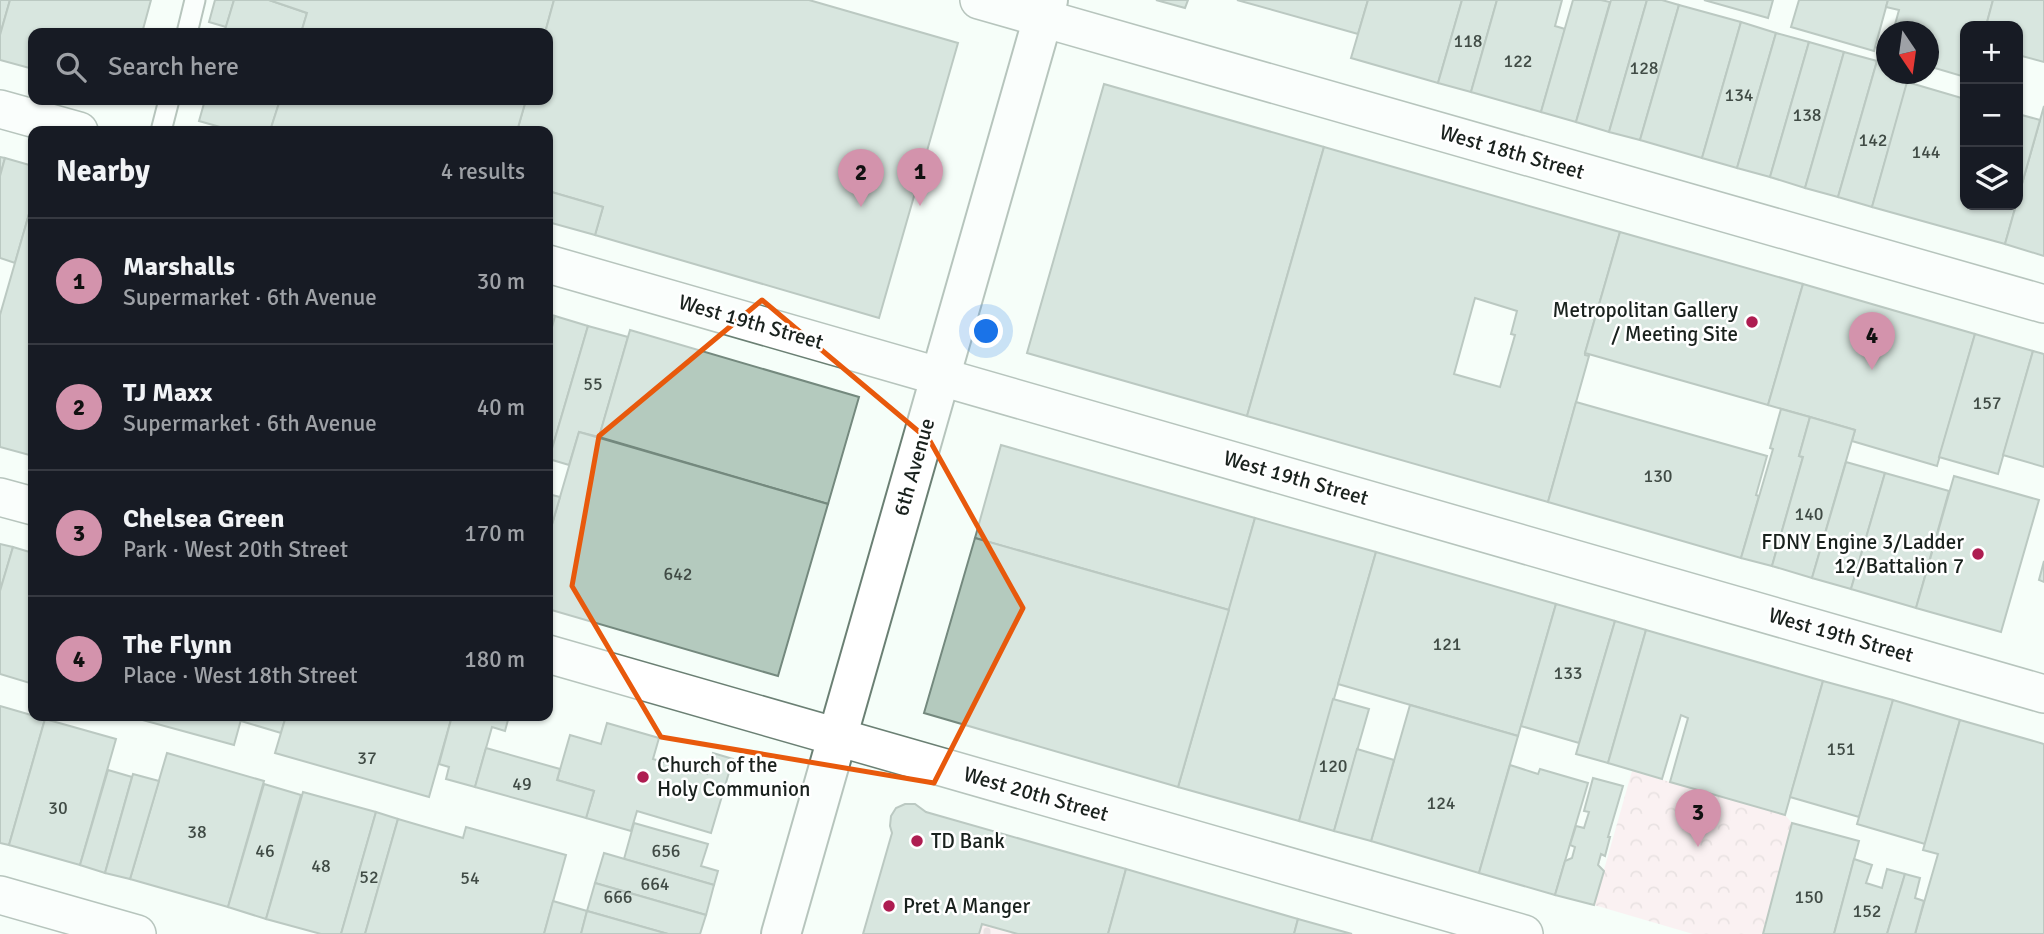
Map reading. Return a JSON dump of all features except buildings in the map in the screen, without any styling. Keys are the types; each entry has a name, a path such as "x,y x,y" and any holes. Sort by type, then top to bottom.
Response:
{"main road":[{"name":"6th Avenue","path":"781,934 1045,9"}],"street":[{"name":"West 18th Street","path":"979,0 1045,9 2044,304"},
{"path":"0,109 61,126"},
{"name":"West 19th Street","path":"553,265 2044,694"},
{"path":"0,497 28,505"},
{"name":"West 20th Street","path":"553,655 1524,934"},
{"path":"0,895 137,934"}],"lane":[{"path":"188,28 195,0"},
{"path":"162,126 168,105"}],"highlighted area":[{"path":"762,300 930,441 1023,608 934,783 661,737 572,586 599,436"}],"green space":[{"path":"1632,771 1785,815 1792,823 1763,934 1693,934 1594,905"},
{"path":"982,924 1018,934 979,934"}],"place":[{"name":"Marshalls","path":"920,206"},
{"name":"TJ Maxx","path":"861,207"},
{"name":"Metropolitan Gallery / Meeting Site","path":"1752,322"},
{"name":"The Flynn","path":"1872,370"},
{"name":"FDNY Engine 3/Ladder 12/Battalion 7","path":"1978,554"},
{"name":"Church of the Holy Communion","path":"643,777"},
{"name":"TD Bank","path":"917,841"},
{"name":"Chelsea Green","path":"1698,847"},
{"name":"Pret A Manger","path":"889,906"}]}
